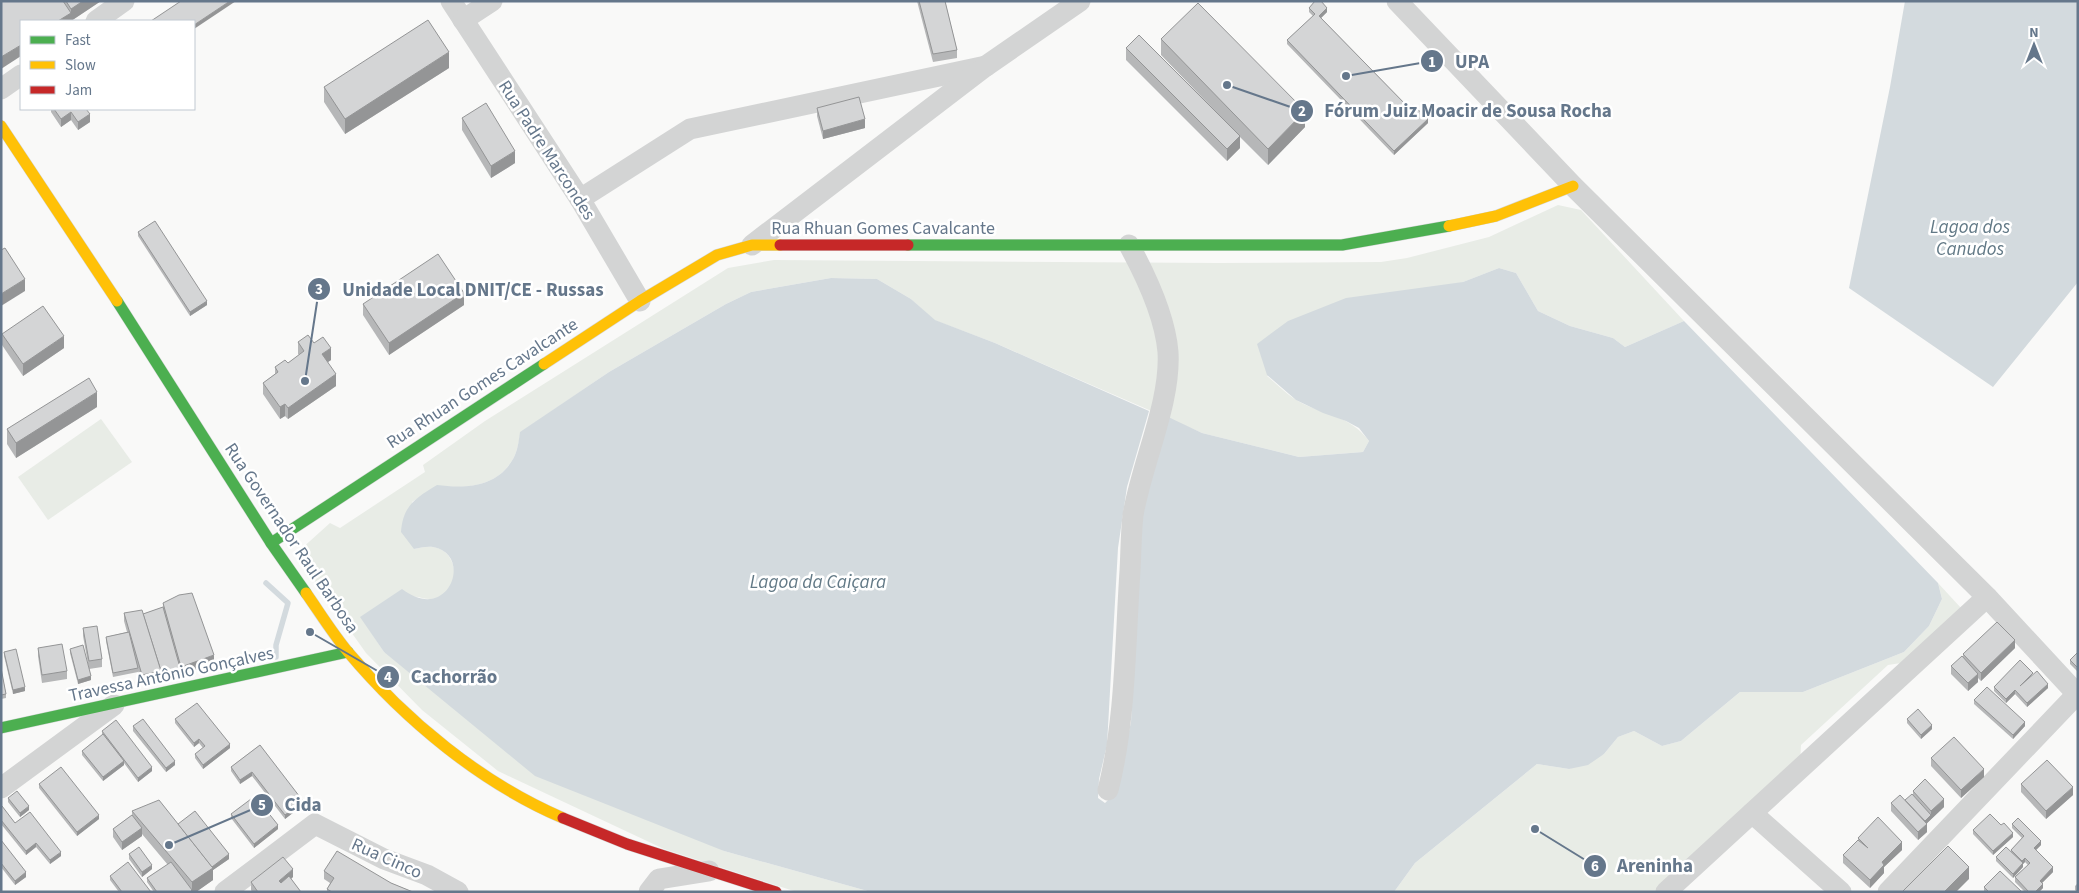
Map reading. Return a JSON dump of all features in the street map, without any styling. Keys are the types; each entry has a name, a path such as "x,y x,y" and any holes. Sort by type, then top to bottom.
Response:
{"street":[{"path":"97,20 124,1"},
{"name":"Rua Padre Marcondes","path":"452,1 580,199 640,301"},
{"path":"463,20 492,1"},
{"path":"752,245 986,66 1080,1"},
{"path":"1397,1 1573,186 1987,597 2077,694 1888,892"},
{"path":"580,199 690,129 986,66"},
{"path":"1,89 20,76"},
{"name":"Rua Governador Raul Barbosa","path":"1,126 123,311 271,543 348,652 408,715 457,755 508,790 557,815 627,844 776,892"},
{"name":"Rua Rhuan Gomes Cavalcante","path":"271,543 640,301 717,255 752,245 1342,245 1415,234 1496,216 1573,186"},
{"path":"1108,790 1116,760 1120,725 1133,516 1141,476 1168,372 1168,350 1160,319 1142,268 1129,245"},
{"path":"1666,892 1987,597"},
{"name":"Travessa Antônio Gonçalves","path":"1,728 114,705 348,652"},
{"path":"1,788 114,705"},
{"path":"1752,813 1841,892"},
{"name":"Rua Cinco","path":"225,892 315,824 384,859 427,875 458,892"},
{"path":"649,892 659,879 713,871"}],"shaded area":[{"path":"1558,205 1581,210 1684,321 1625,347 1613,338 1570,326 1538,311 1516,273 1499,268 1463,282 1267,376 1298,401 1345,421 1362,432 1369,441 1363,452 1299,457 1202,433 995,343 934,320 911,299 877,279 831,278 751,292 726,304 609,372 521,432 515,455 509,466 492,480 471,486 437,486 412,502 414,549 431,547 447,554 452,561 454,576 448,591 441,596 432,599 405,598 361,617 384,652 724,851 871,892 797,892 664,849 498,771 422,710 366,653 310,574 300,550 330,523 340,528 425,472 423,465 485,421 728,268 774,260 1218,263 1381,262 1407,258 1489,237"},
{"path":"101,419 132,462 48,520 18,477"},
{"path":"1938,583 1961,608 1908,662 1888,665 1801,745 1800,764 1659,892 1394,892 1415,863 1537,764 1569,769 1604,754 1618,737 1634,731 1662,746 1681,741 1740,692 1803,692 1904,652 1929,626 1942,599"}],"water":[{"name":"Lagoa dos Canudos","path":"1905,1 2078,1 2078,282 1993,387 1849,288 1890,87"},
{"name":"Lagoa da Caiçara","path":"1499,268 1516,273 1538,311 1570,326 1613,338 1625,347 1684,321 1938,583 1942,599 1929,626 1904,652 1803,692 1740,692 1681,741 1662,746 1634,731 1618,737 1604,754 1588,765 1569,769 1537,764 1415,863 1394,892 871,892 724,851 535,776 384,652 360,617 402,589 419,598 432,599 443,593 450,584 454,573 452,562 445,552 433,547 414,549 401,532 405,515 417,498 437,485 471,486 492,480 509,466 518,446 520,432 609,372 726,304 751,292 831,278 877,279 911,299 935,320 995,343 1149,411 1127,487 1118,548 1107,745 1099,779 1098,798 1105,803 1116,792 1131,722 1141,518 1164,415 1202,433 1299,457 1363,452 1369,441 1359,428 1296,400 1267,375 1257,344 1288,321 1346,298 1463,282"}],"building":[{"path":"1,1 63,1 71,13 60,20 20,20 20,46 1,57"},
{"path":"66,1 83,1 71,9"},
{"path":"181,1 230,1 195,24 195,20 152,20"},
{"path":"919,1 945,1 957,50 933,54"},
{"path":"1315,1 1321,1 1327,8 1319,16 1409,108 1413,105 1428,119 1394,151 1287,40 1315,14 1309,8"},
{"path":"1198,3 1305,111 1268,149 1161,39"},
{"path":"428,20 449,52 345,119 324,87"},
{"path":"1139,35 1240,136 1227,149 1126,48"},
{"path":"859,97 865,119 823,131 817,108"},
{"path":"486,103 515,151 491,166 462,118"},
{"path":"55,110 87,110 90,114 78,122 71,112 61,119"},
{"path":"155,221 207,301 190,312 138,232"},
{"path":"5,248 25,279 1,294 1,250"},
{"path":"438,254 464,293 389,343 363,304"},
{"path":"43,306 64,336 23,364 2,334"},
{"path":"308,335 314,343 323,337 331,348 322,354 336,374 288,408 285,404 280,407 263,383 278,372 275,367 285,360 288,363 304,351 298,342"},
{"path":"89,378 97,392 16,443 7,429"},
{"path":"192,593 214,655 181,667 163,603 179,595"},
{"path":"163,607 181,671 161,675 143,614"},
{"path":"142,610 161,671 142,675 124,613"},
{"path":"1997,622 2015,640 1981,673 1963,654"},
{"path":"97,626 102,659 89,661 83,628"},
{"path":"129,632 138,668 113,673 106,637"},
{"path":"62,644 67,671 42,675 38,648"},
{"path":"83,645 91,676 78,680 70,649"},
{"path":"16,649 25,687 13,690 4,652"},
{"path":"2078,652 2078,668 2070,660"},
{"path":"1962,656 1978,674 1968,683 1951,666"},
{"path":"2020,660 2033,673 2020,686 2037,671 2048,684 2027,703 2015,690 2006,699 1994,687"},
{"path":"1,668 6,694 1,695"},
{"path":"1987,687 2025,722 2013,735 1974,700"},
{"path":"197,703 230,744 203,765 195,754 205,746 199,739 194,743 175,719"},
{"path":"1918,709 1932,725 1921,735 1907,719"},
{"path":"143,719 175,761 166,768 133,726"},
{"path":"116,720 152,767 138,778 102,731"},
{"path":"103,734 124,761 103,777 82,751"},
{"path":"1954,737 1984,769 1961,790 1931,758"},
{"path":"260,745 303,801 285,815 252,772 240,780 231,767"},
{"path":"2047,760 2073,787 2046,811 2021,784"},
{"path":"61,767 99,815 77,832 39,784"},
{"path":"1925,779 1944,799 1931,811 1913,791"},
{"path":"17,791 29,806 20,813 8,798"},
{"path":"1912,794 1931,815 1925,821 1905,800"},
{"path":"1900,795 1927,824 1918,832 1891,803"},
{"path":"255,796 278,825 254,844 231,814"},
{"path":"159,800 213,868 192,882 132,811"},
{"path":"1,806 15,823 30,812 61,852 50,860 36,843 26,851 1,820"},
{"path":"195,811 229,854 212,867 178,824"},
{"path":"1990,814 2001,825 2004,823 2013,833 1993,851 1973,830"},
{"path":"132,815 142,828 122,842 113,829"},
{"path":"1878,817 1902,842 1882,862 1884,865 1870,880 1843,855 1858,840 1868,848 1858,838"},
{"path":"2018,818 2041,841 2034,848 2053,867 2040,881 2043,884 2035,892 2029,892 2015,877 2030,863 2025,858 2022,861 2011,850 2024,836 2012,824"},
{"path":"1,840 26,872 15,881 1,863"},
{"path":"1948,846 1969,867 1944,892 1902,892"},
{"path":"139,847 152,865 142,872 129,854"},
{"path":"2006,847 2023,863 2013,874 1996,857"},
{"path":"337,851 391,883 413,892 332,892 327,889 334,878 324,871"},
{"path":"283,857 293,869 279,881 281,883 289,876 301,892 258,892 251,882"},
{"path":"128,862 151,892 122,892 110,876"},
{"path":"171,862 192,890 190,892 157,892 147,878"},
{"path":"2000,871 2022,892 1989,892 1984,887"}],"waterway":[{"path":"266,583 288,603 276,645 276,657"}],"traffic: fast":[{"path":"908,245 1342,245 1449,226"},
{"path":"117,301 271,543 306,593"},
{"path":"271,543 544,364"},
{"path":"1,728 348,652"}],"traffic: slow":[{"path":"1,126 117,301"},
{"path":"1449,226 1496,216 1573,186"},
{"path":"544,364 640,301 717,255 752,245 780,245"},
{"path":"306,593 348,652 394,702 419,725 474,768 503,787 563,818"}],"traffic: jam":[{"path":"780,245 908,245"},
{"path":"563,818 627,844 776,892"}],"place":[{"name":"UPA","path":"1346,76"},
{"name":"Fórum Juiz Moacir de Sousa Rocha","path":"1227,85"},
{"name":"Unidade Local DNIT/CE - Russas","path":"305,381"},
{"name":"Cachorrão","path":"310,632"},
{"name":"Areninha","path":"1535,829"},
{"name":"Cida","path":"169,845"}]}
